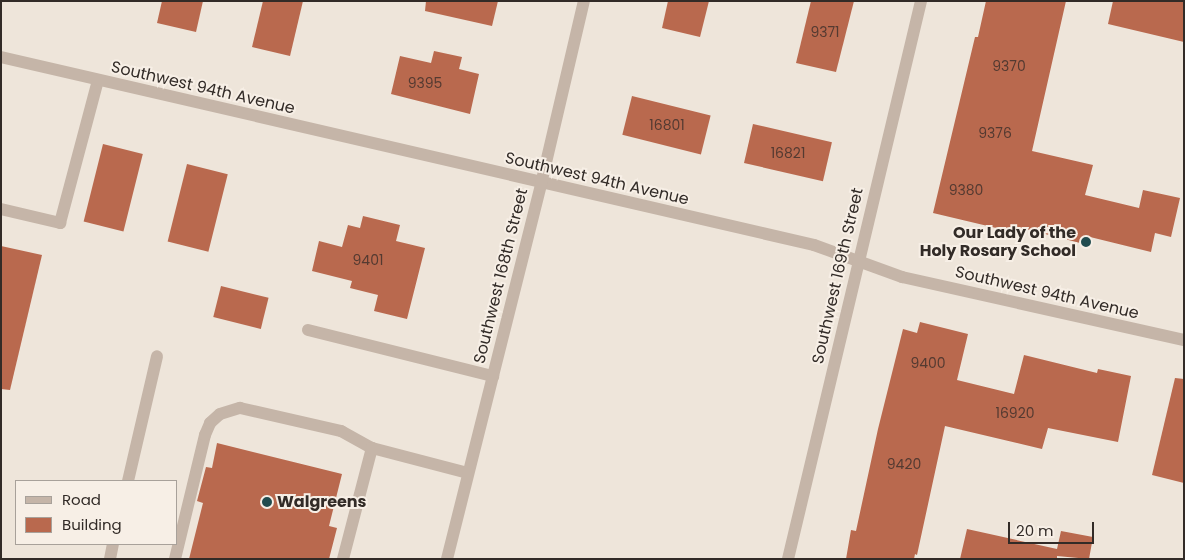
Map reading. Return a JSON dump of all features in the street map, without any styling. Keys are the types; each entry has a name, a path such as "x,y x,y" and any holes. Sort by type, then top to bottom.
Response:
{"street":[{"name":"Southwest 168th Street","path":"447,559 541,184 584,1"},
{"name":"Southwest 169th Street","path":"788,559 857,262 921,1"},
{"name":"Southwest 94th Avenue","path":"1,57 541,184 814,245 902,277 1184,340"},
{"path":"1,209 60,223 98,80"},
{"path":"308,330 493,376"},
{"path":"128,480 157,356"},
{"path":"175,559 205,435 210,423 220,414 240,408 341,431 372,448 468,472"},
{"path":"343,559 372,448"},
{"path":"110,559 113,545"}],"building":[{"path":"162,1 203,1 196,32 157,23"},
{"path":"263,1 303,1 290,56 252,47"},
{"path":"426,1 498,1 492,26 425,11"},
{"path":"668,1 709,1 700,37 662,28"},
{"path":"811,1 854,1 836,72 796,63"},
{"path":"986,1 1066,1 1032,151 1093,165 1085,195 1139,208 1143,190 1180,198 1171,237 1155,233 1151,252 1086,236 1084,244 1014,226 1013,232 933,213 975,37 978,37"},
{"path":"1113,1 1184,1 1184,42 1108,24"},
{"path":"434,51 462,57 459,69 479,74 470,114 391,94 400,56 431,63"},
{"path":"632,96 711,116 701,154 622,135"},
{"path":"753,124 832,142 823,181 744,163"},
{"path":"103,144 143,154 123,232 84,222"},
{"path":"187,164 228,174 208,252 168,242"},
{"path":"363,216 400,225 396,241 425,248 407,319 374,311 378,295 350,288 352,281 312,271 319,241 342,247 348,225 360,228"},
{"path":"1,246 42,255 10,390 1,389"},
{"path":"221,286 269,298 261,329 213,317"},
{"path":"920,322 968,334 957,380 1014,394 1024,355 1097,373 1098,369 1131,376 1118,442 1048,428 1042,449 945,426 917,555 915,554 914,559 846,559 851,530 856,531 878,429 903,329 917,333"},
{"path":"1175,378 1184,379 1184,483 1152,475"},
{"name":"Walgreens","path":"217,443 342,474 329,526 337,528 329,559 189,559 203,503 197,501 206,467 212,468"},
{"path":"967,529 1057,549 1061,531 1093,537 1089,559 1057,556 1057,559 960,559"}],"place":[{"name":"Our Lady of the Holy Rosary School","path":"1086,242"},
{"name":"Walgreens","path":"267,502"}]}
